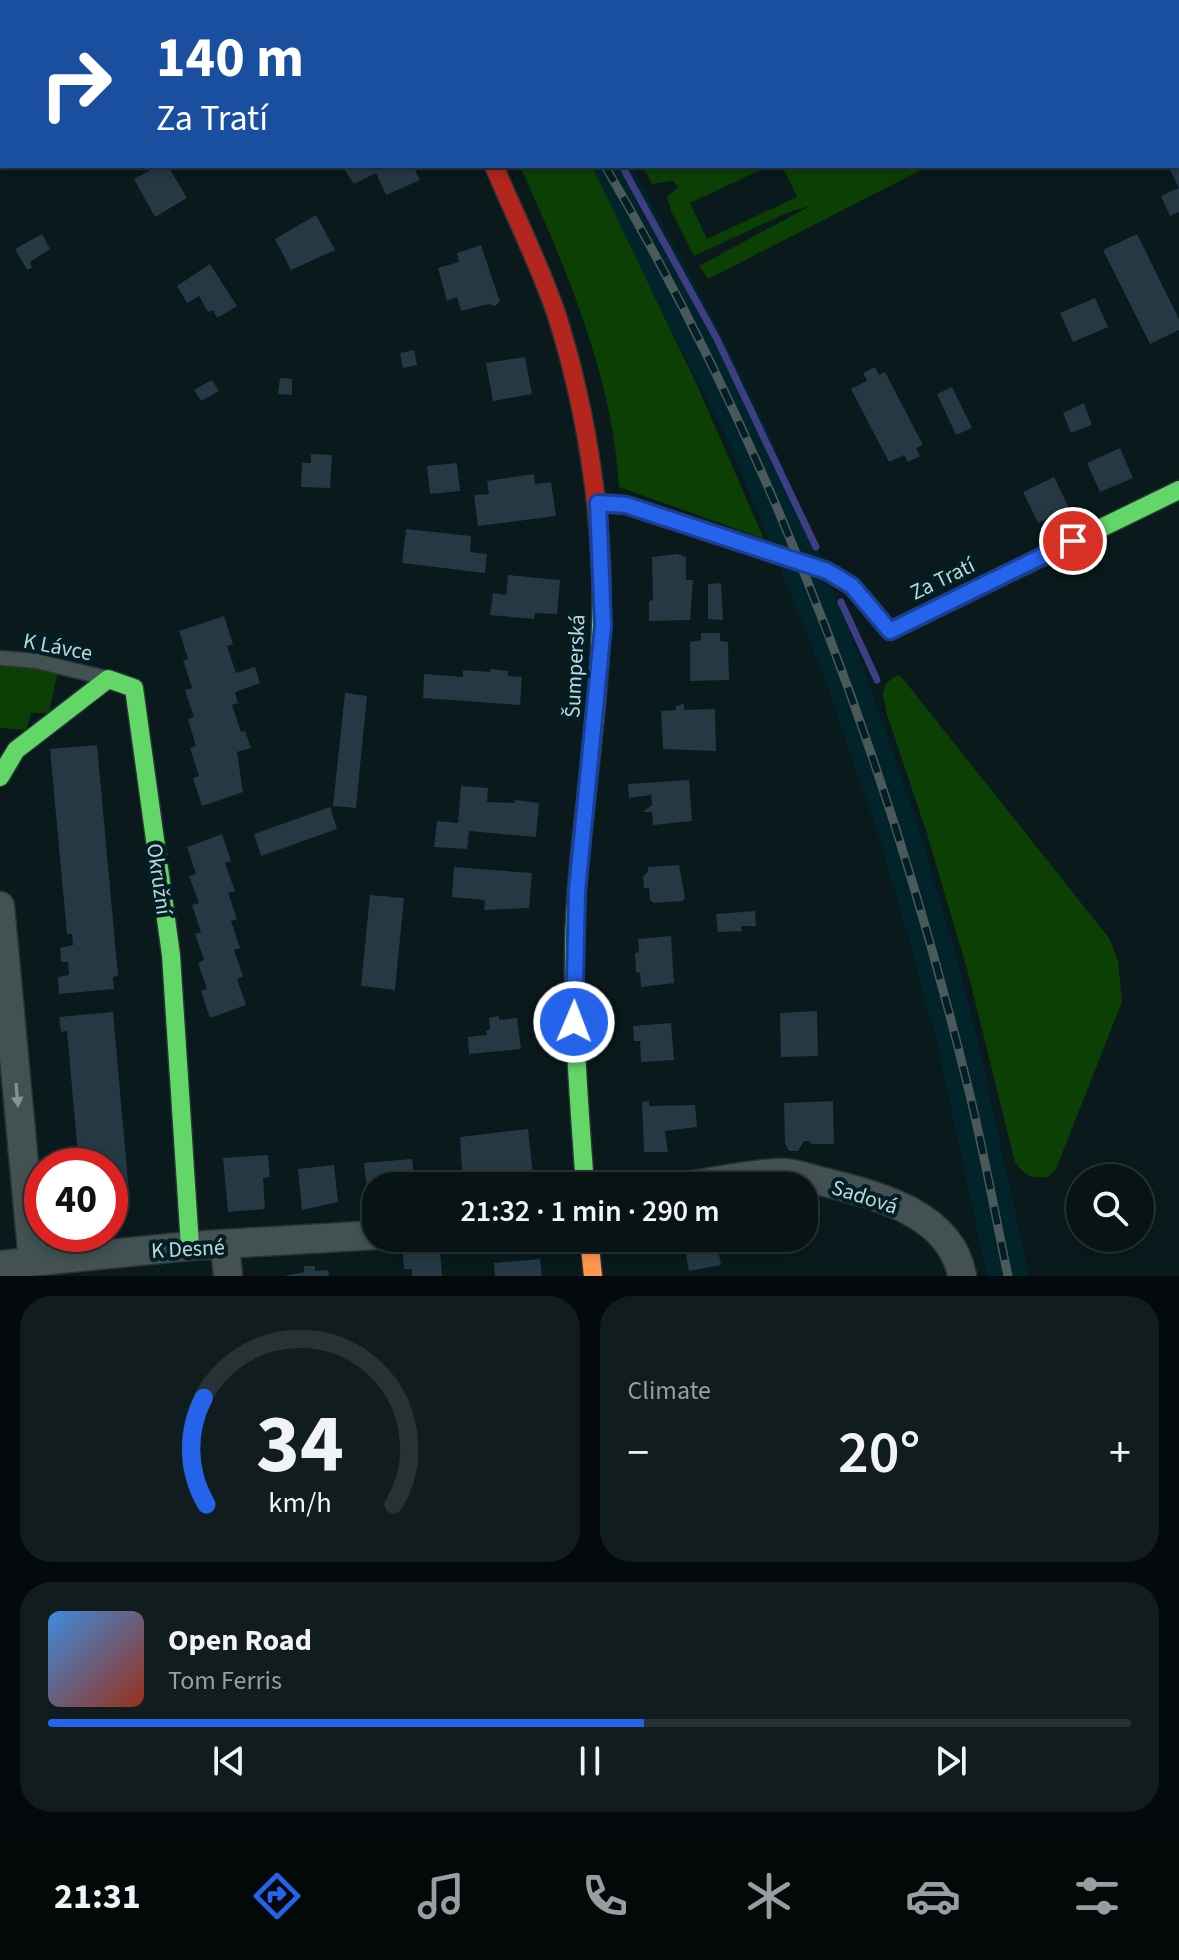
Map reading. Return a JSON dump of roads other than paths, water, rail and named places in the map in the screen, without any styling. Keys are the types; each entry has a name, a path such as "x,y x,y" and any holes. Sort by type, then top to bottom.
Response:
{"street":[{"name":"Šumperská","path":"495,168 557,316 583,408 598,503 603,626 577,891 574,1022 584,1172"},
{"name":"Za Tratí","path":"598,503 626,505 827,571 852,586 890,631 1179,490"},
{"path":"0,777 8,749 108,679"},
{"name":"Okružní","path":"108,679 134,688 171,955 190,1246"},
{"path":"0,906 33,1261"},
{"name":"Sadová","path":"818,1181 875,1194 921,1217 947,1242 960,1264 962,1276"},
{"name":"K Desné","path":"0,1265 190,1246 362,1236"},
{"path":"225,1246 228,1276"},
{"path":"590,1252 593,1276"}],"lane":[{"name":"K Lávce","path":"0,658 36,661 108,679"}],"waterway":[{"path":"623,168 717,339 816,547"},
{"path":"841,602 877,680"}],"railway":[{"path":"606,168 665,273 720,382 818,607 899,839 934,957 971,1100 1008,1276"}]}
